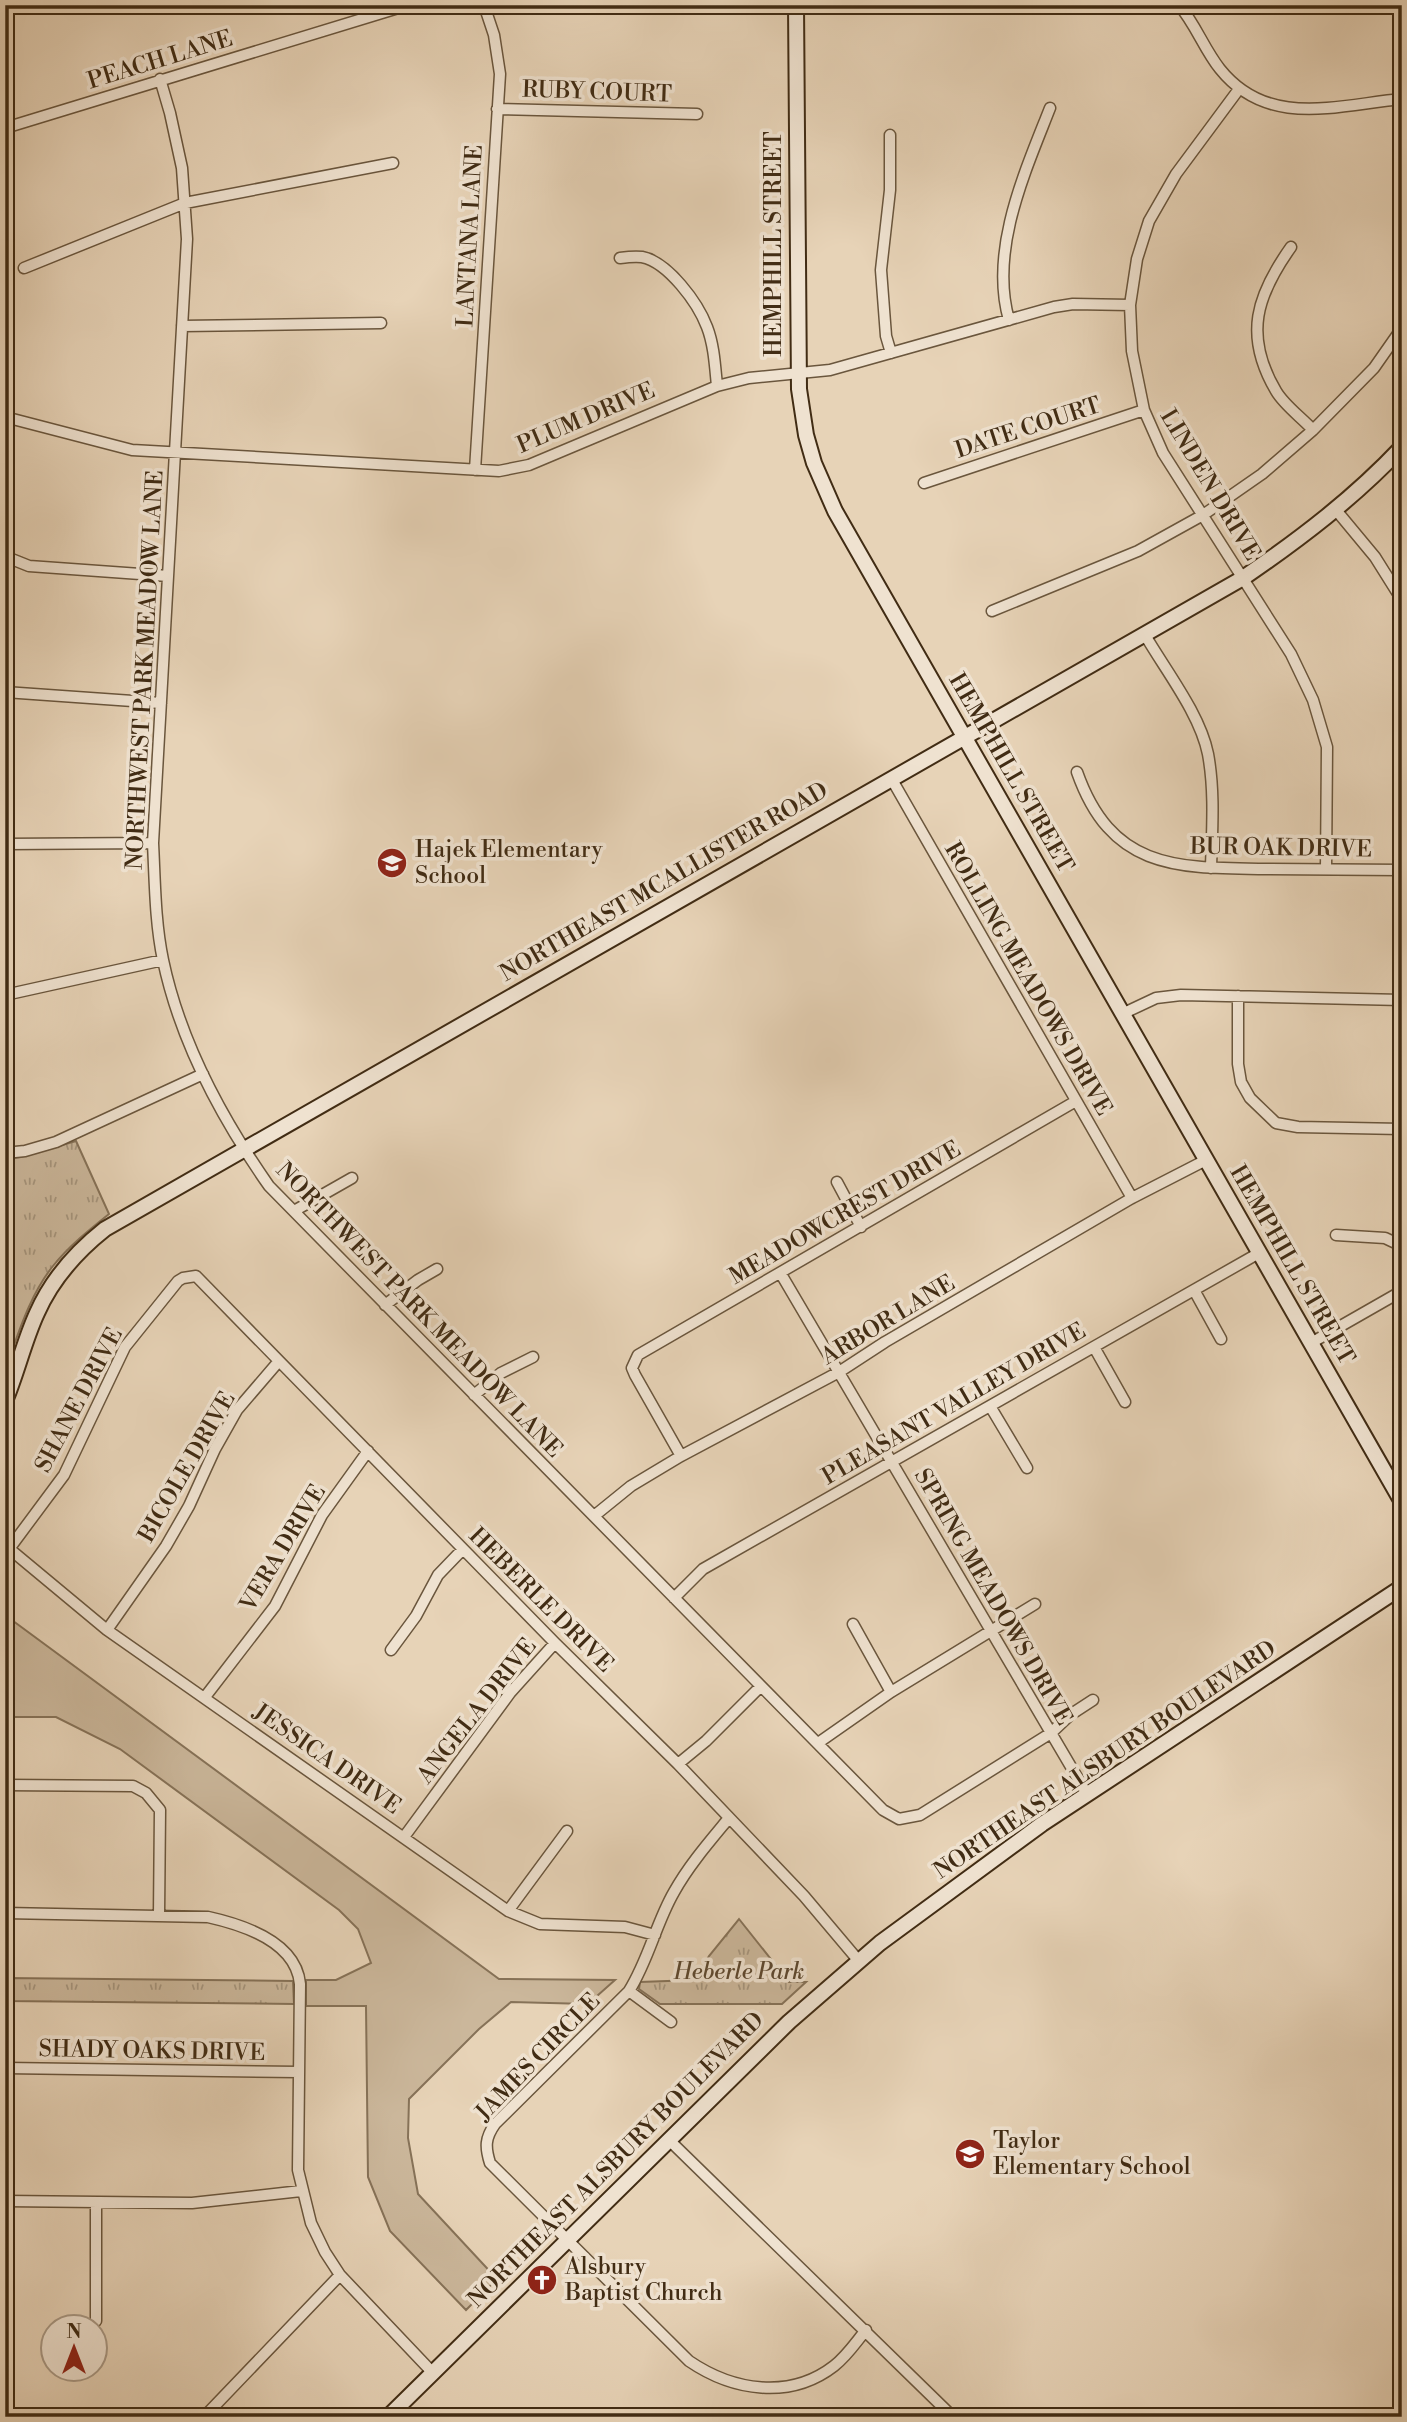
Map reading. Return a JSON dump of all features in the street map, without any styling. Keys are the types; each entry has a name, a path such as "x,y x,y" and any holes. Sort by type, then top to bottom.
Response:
{"street":[{"name":"PEACH LANE","path":"5,128 408,5"},
{"name":"LANTANA LANE","path":"475,470 500,74 494,35 484,5"},
{"name":"HEMPHILL STREET","path":"796,5 797,373 806,435 824,488 1402,1502"},
{"path":"1179,5 1191,19 1213,59 1239,89 1275,106 1293,110 1402,99"},
{"name":"NORTHWEST PARK MEADOW LANE","path":"160,79 182,168 187,239 153,843 156,905 163,960 188,1040 243,1149 269,1186 883,1810 899,1819 920,1815 1051,1733"},
{"name":"LINDEN DRIVE","path":"1239,89 1177,174 1149,221 1137,258 1130,305 1132,351 1144,410 1163,453 1243,578 1296,666 1313,700 1327,747 1326,869"},
{"path":"1009,320 1004,278 1012,212 1050,108"},
{"name":"RUBY COURT","path":"497,109 696,114"},
{"path":"890,135 890,190 881,270 886,336 891,353"},
{"path":"24,268 184,203 393,163"},
{"path":"1292,247 1273,273 1260,300 1256,334 1276,392 1313,429"},
{"path":"620,258 635,256 651,260 686,291 708,328 717,386"},
{"name":"PLUM DRIVE","path":"5,416 132,450 475,470 513,469 529,465 717,386 749,378 830,370 1054,307 1073,304 1130,305"},
{"path":"182,326 381,323"},
{"path":"992,611 1138,551 1203,515 1262,474 1313,429 1374,368 1402,328"},
{"name":"DATE COURT","path":"924,483 1144,410"},
{"name":"NORTHEAST MCALLISTER ROAD","path":"5,1401 36,1314 53,1284 83,1247 105,1229 1243,578 1336,510 1377,474 1402,447"},
{"path":"1336,510 1375,557 1402,600"},
{"path":"9,558 29,566 169,576"},
{"path":"1145,635 1194,717 1207,752 1212,784 1211,868"},
{"path":"5,692 161,703"},
{"name":"BUR OAK DRIVE","path":"1077,772 1086,797 1103,824 1146,855 1177,865 1211,868 1402,870"},
{"name":"ROLLING MEADOWS DRIVE","path":"891,778 1132,1198"},
{"path":"5,844 153,843"},
{"path":"5,995 163,960"},
{"path":"1122,1014 1156,999 1181,995 1402,1000"},
{"path":"1238,996 1238,1063 1241,1082 1250,1098 1276,1123 1298,1127 1402,1129"},
{"path":"5,1153 55,1142 203,1074"},
{"name":"MEADOWCREST DRIVE","path":"681,1456 632,1368 638,1355 1076,1101"},
{"name":"ARBOR LANE","path":"594,1516 631,1486 681,1456 839,1372 885,1342 1132,1198 1206,1160"},
{"path":"294,1211 352,1178"},
{"path":"837,1182 861,1227"},
{"path":"1336,1236 1385,1238 1402,1246"},
{"name":"PLEASANT VALLEY DRIVE","path":"674,1598 703,1569 1259,1253"},
{"path":"385,1305 437,1269"},
{"name":"SPRING MEADOWS DRIVE","path":"781,1274 1087,1794"},
{"name":"HEBERLE DRIVE","path":"190,1276 202,1280 555,1643 678,1764 804,1896 858,1960"},
{"name":"SHANE DRIVE","path":"7,1547 64,1475 117,1361 131,1338 178,1281 190,1276"},
{"path":"1194,1290 1222,1339"},
{"path":"1311,1343 1402,1292"},
{"path":"1094,1347 1125,1402"},
{"path":"474,1395 501,1373 533,1357"},
{"name":"BICOLE DRIVE","path":"107,1630 166,1546 237,1410 279,1361"},
{"path":"990,1406 1027,1468"},
{"name":"VERA DRIVE","path":"205,1697 275,1606 322,1515 368,1451"},
{"name":"JESSICA DRIVE","path":"7,1547 107,1630 508,1910 540,1924 625,1927 656,1935"},
{"path":"391,1650 416,1616 438,1576 463,1549"},
{"name":"NORTHEAST ALSBURY BOULEVARD","path":"388,2417 789,2022 858,1960 960,1883 1087,1794 1402,1587"},
{"path":"818,1743 891,1692 1035,1604"},
{"path":"853,1624 891,1692"},
{"name":"ANGELA DRIVE","path":"404,1837 510,1693 555,1643"},
{"path":"678,1764 706,1741 761,1686"},
{"path":"1051,1733 1070,1715 1093,1700"},
{"path":"5,1785 133,1786 146,1793 160,1810 159,1914"},
{"name":"JAMES CIRCLE","path":"729,1818 673,1892 642,1970 629,1991 495,2124 486,2140 490,2163 689,2361 705,2372 735,2384 761,2388 794,2386 809,2382 834,2366 866,2330"},
{"path":"508,1910 567,1831"},
{"path":"5,1913 208,1917 231,1922 258,1935 277,1945 293,1961 299,1972 298,2170 311,2223 340,2275 433,2373"},
{"path":"629,1991 671,2022"},
{"name":"SHADY OAKS DRIVE","path":"5,2068 299,2072"},
{"path":"669,2140 953,2417"},
{"path":"5,2201 192,2203 302,2191"},
{"path":"96,2202 96,2314"},
{"path":"204,2417 340,2275"}],"green space":[{"path":"76,1141 109,1214 72,1245 37,1290 5,1370 5,1159"},
{"path":"5,1615 499,1979 615,1980 588,2004 511,2002 479,2029 409,2099 408,2138 418,2194 497,2279 466,2310 390,2231 368,2177 366,2006 306,2006 306,1980 336,1980 371,1963 358,1929 339,1910 120,1749 56,1717 5,1717"},
{"name":"Heberle Park","path":"739,1919 789,1982 806,1982 782,2004 660,2004 639,1989 640,1982 695,1980 709,1956"},
{"path":"5,1978 293,1981 294,2004 5,2001"}],"place":[{"name":"Hajek Elementary School","path":"392,863"},
{"name":"Taylor Elementary School","path":"970,2154"},
{"name":"Alsbury Baptist Church","path":"542,2280"}]}
